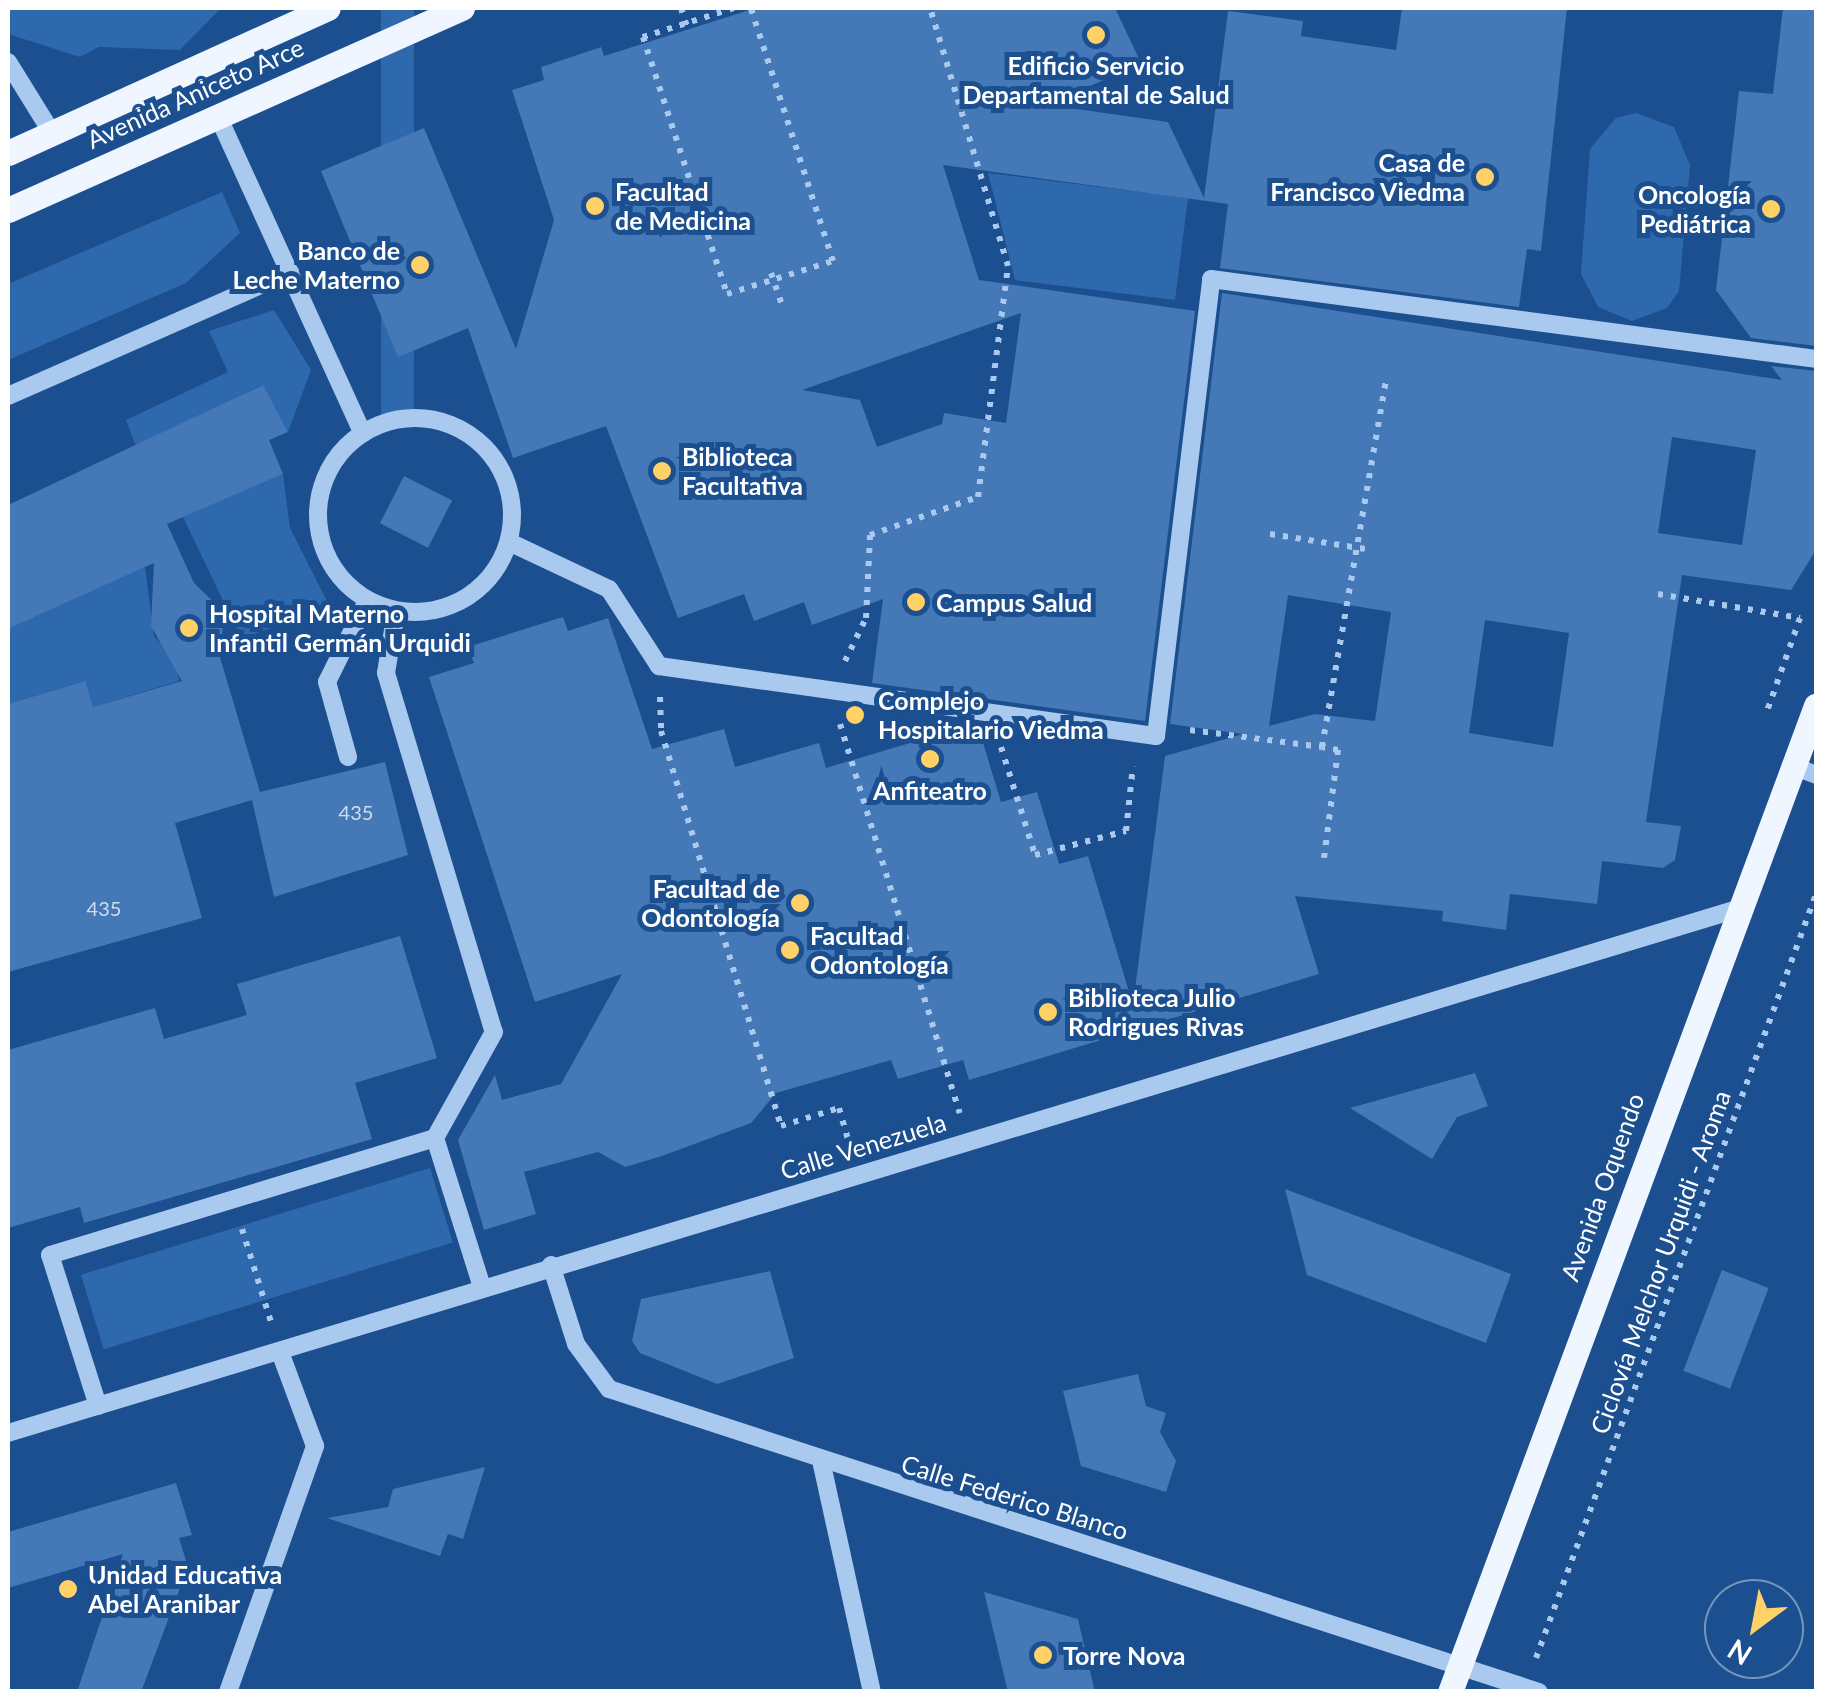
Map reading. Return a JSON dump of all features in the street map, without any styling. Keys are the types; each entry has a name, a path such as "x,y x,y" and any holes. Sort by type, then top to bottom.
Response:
{"main road":[{"name":"Avenida Aniceto Arce","path":"8,152 328,8"},
{"name":"Avenida Aniceto Arce","path":"8,210 462,8"},
{"name":"Avenida Oquendo","path":"1450,1692 1734,910 1805,770 1816,706"}],"street":[{"path":"8,62 52,132"},
{"path":"218,116 363,434"},
{"path":"8,396 290,272"},
{"path":"509,542 610,589 659,666 1156,736 1211,279 1816,360"},
{"path":"408,417 473,436 510,491 509,542 485,585 457,604 396,612 367,601 326,556 317,526 330,466 363,434 408,417"},
{"path":"348,757 327,682 367,601"},
{"path":"98,1406 50,1255 435,1138 494,1032 386,674 396,612"},
{"name":"Calle Venezuela","path":"8,1433 280,1352 551,1265 1734,910"},
{"path":"435,1138 482,1287"},
{"name":"Calle Federico Blanco","path":"551,1265 576,1344 610,1389 822,1465 1460,1663 1539,1692"},
{"path":"228,1692 315,1446 280,1352"},
{"path":"822,1465 872,1692"}],"path":[{"path":"681,8 687,26"},
{"path":"734,8 643,37 728,294 772,276 833,260 751,8"},
{"path":"930,8 1008,266 978,497 870,535 866,618 830,690 968,1140"},
{"path":"772,276 783,307"},
{"path":"1322,747 1386,380"},
{"path":"1270,534 1372,550"},
{"path":"1658,594 1800,618 1768,711"},
{"path":"659,666 661,731 781,1126 839,1108 860,1172"},
{"path":"1005,760 1035,855 1126,831 1134,752 1167,728 1338,750 1324,858"},
{"name":"Ciclovía Melchor Urquidi - Aroma","path":"1541,1644 1816,894"},
{"path":"232,1200 280,1352"}],"shaded area":[{"path":"8,8 221,8 180,50 99,47 80,57 8,34"},
{"path":"381,8 414,8 414,416 381,416"},
{"path":"1636,113 1674,127 1690,165 1679,291 1667,308 1632,321 1598,307 1581,274 1590,149 1616,118"},
{"path":"988,173 1188,198 1175,300 1015,280"},
{"path":"222,192 240,233 186,283 8,360 8,284"},
{"path":"274,310 311,370 288,432 262,385 136,446 126,420 228,372 209,331"},
{"path":"283,474 290,528 331,609 241,638 183,517"},
{"path":"145,567 154,637 177,658 179,681 93,707 84,681 8,704 8,629"},
{"path":"430,1168 453,1243 104,1349 81,1275"}],"building":[{"path":"756,8 1115,8 1141,63 1048,105 1168,122 1204,198 1228,11 1303,21 1301,36 1396,50 1402,8 1567,8 1541,251 1527,249 1519,307 1220,268 1228,204 943,165 979,280 1195,311 1145,721 872,683 883,599 812,625 804,602 754,621 744,594 678,618 606,426 513,458 468,328 398,357 321,171 424,128 516,349 554,220 512,90 544,80 541,67 601,47 604,56","holes":["1021,313 1006,423 944,413 942,424 877,447 860,400 802,390"]},
{"name":"Oncología Pediátrica","path":"1783,8 1816,8 1816,346 1751,338 1716,290 1739,91 1773,94"},
{"path":"1222,293 1782,380 1771,366 1816,371 1816,550 1791,590 1682,575 1646,822 1681,826 1675,860 1663,868 1602,861 1597,904 1510,894 1506,930 1442,921 1443,911 1295,896 1319,974 969,1080 963,1060 898,1079 891,1060 776,1093 751,1123 662,1156 625,1167 598,1152 524,1172 536,1214 484,1230 458,1140 495,1075 502,1100 561,1084 622,974 535,1002 429,677 474,663 468,647 563,617 568,631 608,618 652,749 724,729 735,767 819,743 826,768 977,723 1001,802 1037,792 1059,864 1088,856 1133,1005 1165,756 1243,734 1170,724","holes":["1672,437 1756,450 1742,545 1658,533","1288,595 1391,612 1375,721 1315,714 1269,726","1485,620 1569,633 1553,747 1469,733"]},
{"name":"Hospital Materno Infantil Germán Urquidi","path":"263,385 288,432 269,440 283,474 167,524 194,583 225,613 219,654 260,792 385,762 408,855 274,897 252,800 175,823 202,918 8,972 8,704 85,681 93,707 182,681 151,626 154,563 8,629 8,505"},
{"path":"404,476 452,501 428,548 380,523"},
{"path":"400,936 437,1058 355,1083 372,1139 84,1223 80,1207 8,1228 8,1050 155,1008 164,1039 247,1015 237,984"},
{"path":"1475,1073 1488,1106 1457,1117 1432,1159 1350,1108"},
{"path":"1285,1189 1511,1274 1486,1343 1307,1275"},
{"path":"1722,1270 1769,1288 1730,1389 1683,1371"},
{"path":"770,1271 794,1358 717,1384 640,1353 632,1341 641,1299"},
{"path":"1138,1374 1146,1406 1166,1413 1160,1432 1176,1461 1166,1492 1081,1466 1063,1391"},
{"path":"485,1467 463,1539 448,1534 440,1556 327,1518 388,1507 393,1489"},
{"path":"176,1483 192,1535 179,1538 188,1567 141,1692 77,1692 123,1554 8,1588 8,1532"},
{"name":"Torre Nova","path":"984,1592 1078,1619 1095,1692 1008,1692"}],"place":[{"name":"Edificio Servicio Departamental de Salud","path":"1096,35"},
{"name":"Casa de Francisco Viedma","path":"1485,177"},
{"name":"Facultad de Medicina","path":"595,206"},
{"name":"Oncología Pediátrica","path":"1771,209"},
{"name":"Banco de Leche Materno","path":"420,265"},
{"name":"Biblioteca Facultativa","path":"662,471"},
{"name":"Campus Salud","path":"916,602"},
{"name":"Hospital Materno Infantil Germán Urquidi","path":"189,628"},
{"name":"Complejo Hospitalario Viedma","path":"855,715"},
{"name":"Anfiteatro","path":"930,759"},
{"name":"Facultad de Odontología","path":"800,903"},
{"name":"Facultad Odontología","path":"790,950"},
{"name":"Biblioteca Julio Rodrigues Rivas","path":"1048,1012"},
{"name":"Unidad Educativa Abel Aranibar","path":"68,1589"},
{"name":"Torre Nova","path":"1043,1655"}]}
